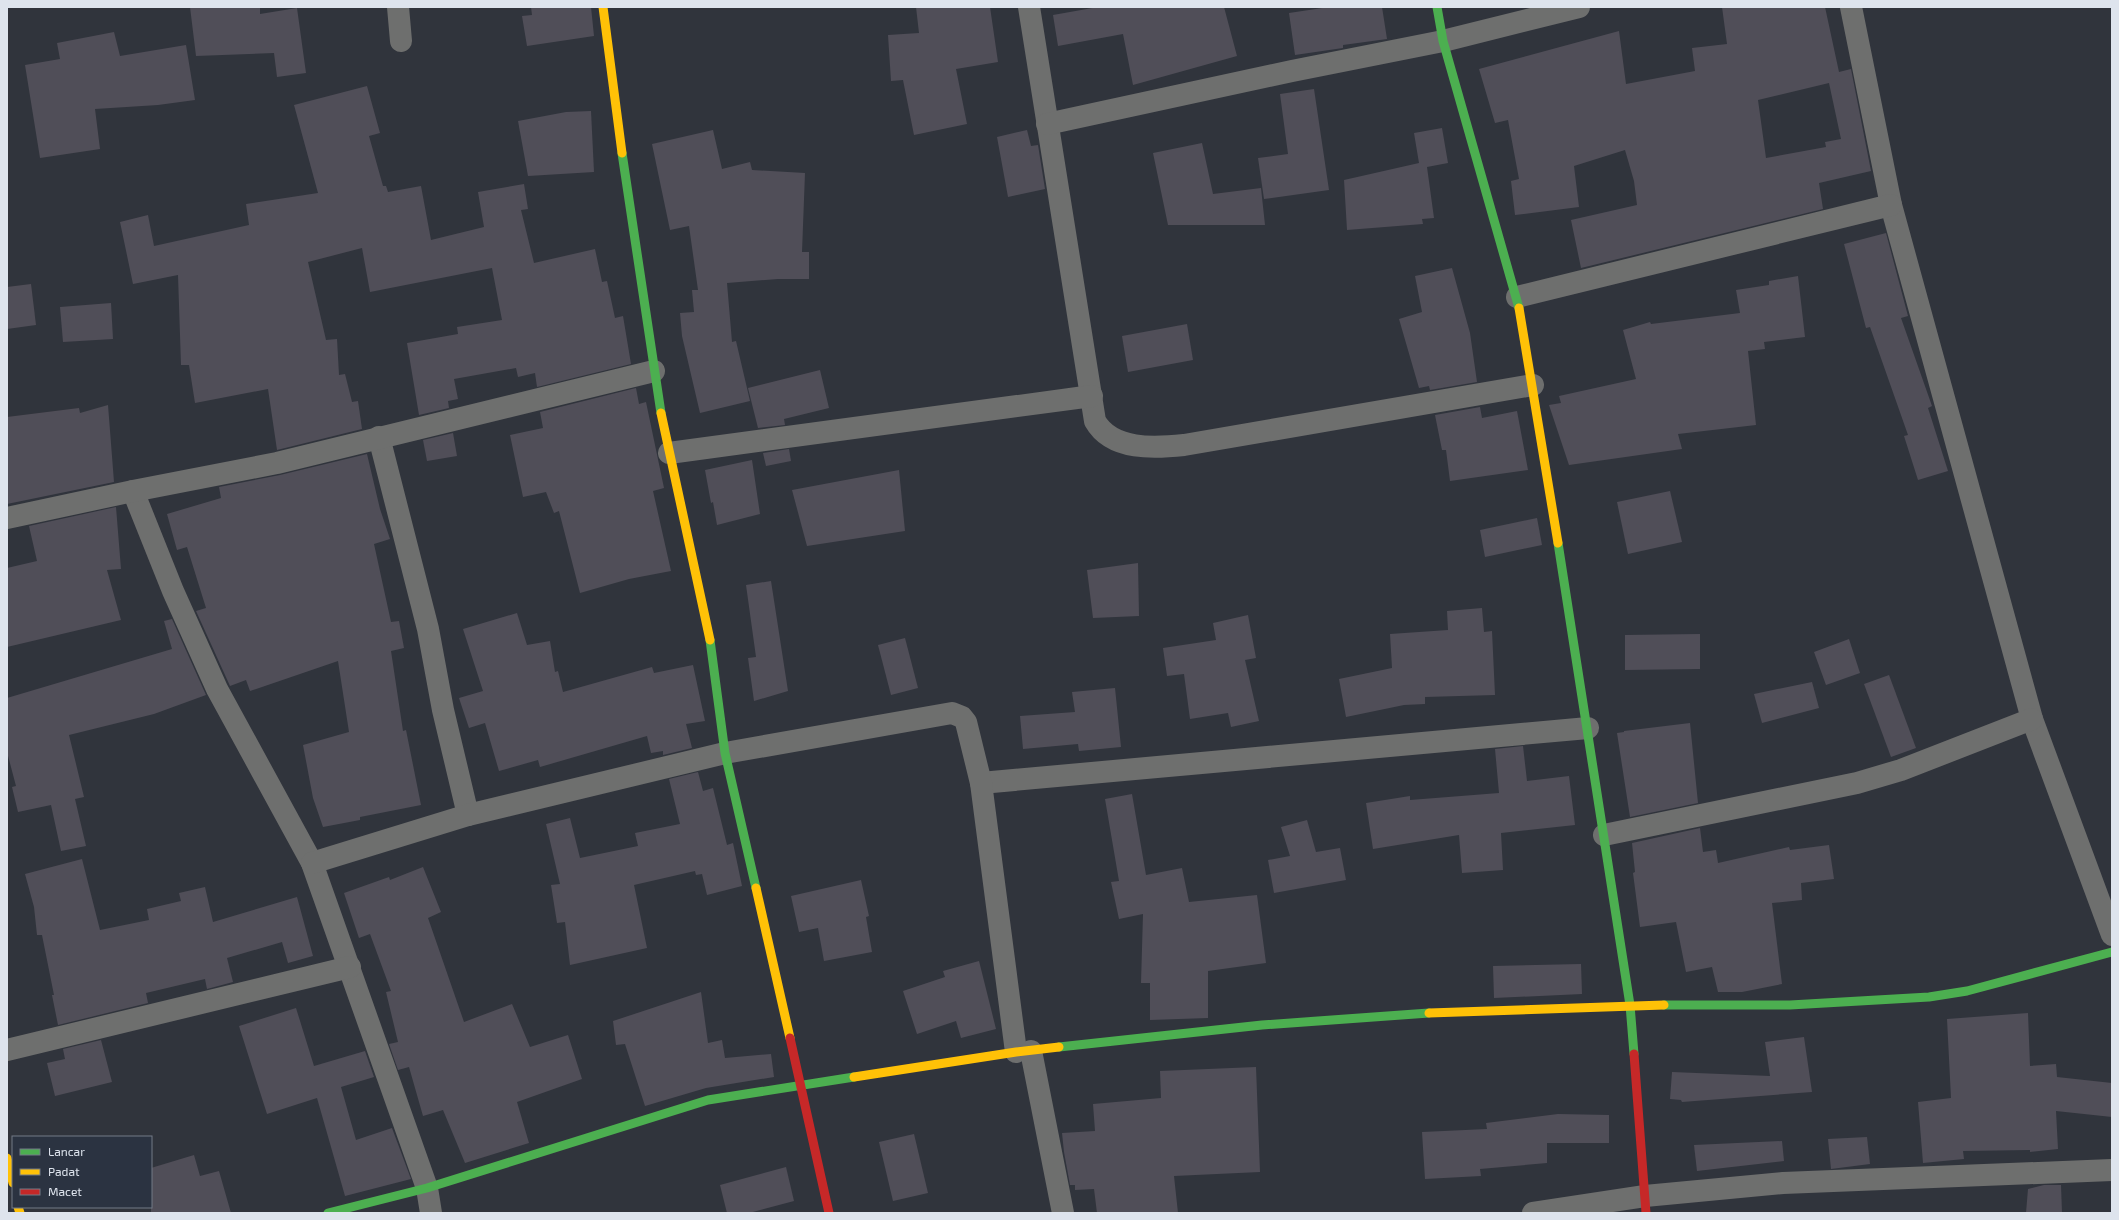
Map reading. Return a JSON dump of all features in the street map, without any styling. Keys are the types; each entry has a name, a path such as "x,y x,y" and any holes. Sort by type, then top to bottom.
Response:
{"main road":[{"path":"603,7 613,90 661,416 708,626 725,753 829,1213"},
{"path":"1437,7 1443,41 1517,297 1533,385 1588,728 1630,1005 1646,1204"},
{"path":"328,1213 427,1188 708,1100 1024,1052 1262,1024 1421,1013 1630,1005 1790,1005 1929,997 1967,991 2112,952"},
{"path":"7,1158 12,1180"}],"street":[{"path":"398,7 401,41"},
{"path":"1029,7 1095,421 1108,436 1140,447 1163,448 1533,385"},
{"path":"1047,124 1292,71 1443,41 1579,7"},
{"path":"1851,7 1891,205 2032,719 2112,935"},
{"path":"1517,297 1891,205"},
{"path":"7,518 133,491 277,463 654,371"},
{"path":"669,452 1092,396"},
{"path":"379,437 428,628 444,710 468,815"},
{"path":"133,491 174,591 217,689 312,863 427,1188 431,1213"},
{"path":"312,863 468,815 725,753 952,713 962,717 966,722 981,783 1024,1052 1063,1213"},
{"path":"1604,835 1857,783 1901,770 2032,719"},
{"path":"981,783 1588,728"},
{"path":"7,1050 350,967"},
{"path":"1532,1213 1646,1204 1783,1183 2112,1170"}],"building":[{"path":"190,7 260,7 260,14 297,8 306,73 277,77 274,53 196,56"},
{"path":"531,7 591,7 594,36 527,46 522,16 532,15"},
{"path":"916,7 990,7 998,62 956,69 967,124 914,135 903,80 891,81 888,35 919,33"},
{"path":"1098,7 1224,7 1237,56 1133,85 1123,34 1058,46 1053,15"},
{"path":"1329,7 1382,7 1387,39 1343,45 1343,48 1295,55 1289,13"},
{"path":"1722,7 1825,7 1839,72 1851,69 1871,171 1819,183 1823,209 1581,268 1571,220 1637,205 1634,181 1625,150 1574,166 1579,207 1515,215 1511,181 1519,179 1508,120 1495,123 1479,69 1619,31 1626,84 1695,71 1692,48 1727,44","holes":["1829,83 1841,139 1825,142 1826,147 1766,158 1758,100"]},
{"path":"114,32 120,56 186,45 195,100 158,105 95,109 100,149 40,158 25,65 60,59 57,43"},
{"path":"367,86 380,133 369,136 383,186 386,186 388,192 421,186 431,240 484,227 478,192 524,184 528,209 521,210 534,263 595,249 602,282 607,281 615,318 623,316 631,364 537,387 535,373 518,377 516,368 454,379 458,399 448,401 449,408 419,415 407,343 458,334 457,327 502,320 492,268 370,292 362,248 308,262 326,340 337,339 339,375 345,374 352,402 358,401 362,429 277,450 268,389 195,403 189,365 181,365 178,275 133,284 120,222 148,215 154,246 249,225 246,204 318,193 294,105"},
{"path":"1314,89 1329,190 1264,199 1258,158 1288,154 1280,94"},
{"path":"591,111 594,172 528,176 518,121 566,112"},
{"path":"1442,128 1448,163 1427,167 1434,218 1422,219 1423,224 1347,230 1344,180 1419,163 1414,133"},
{"path":"713,130 722,169 750,162 752,170 805,173 802,252 809,252 809,279 778,279 727,283 732,342 736,341 750,401 700,413 682,336 680,313 694,312 692,290 698,290 689,226 670,230 652,144"},
{"path":"1027,130 1031,146 1038,145 1045,189 1008,197 997,137"},
{"path":"1202,143 1213,194 1261,188 1265,225 1168,225 1153,153"},
{"path":"1886,233 1908,316 1901,318 1932,406 1928,408 1948,471 1918,480 1904,436 1908,435 1870,327 1866,328 1844,244"},
{"path":"1452,268 1470,333 1477,382 1430,390 1429,386 1419,388 1399,319 1422,312 1415,276"},
{"path":"1798,276 1805,337 1764,342 1765,349 1748,351 1756,425 1678,434 1682,449 1569,465 1549,405 1561,403 1559,396 1636,379 1623,330 1650,322 1651,324 1740,313 1736,290 1769,285 1769,281"},
{"path":"31,284 36,325 7,329 7,287"},
{"path":"111,303 113,339 63,342 60,307"},
{"path":"1187,324 1193,360 1128,372 1122,336"},
{"path":"820,370 829,408 784,419 785,425 758,428 748,388"},
{"path":"636,388 639,404 646,402 664,488 653,491 671,571 629,579 580,593 559,511 554,513 546,492 523,497 510,435 543,428 540,412"},
{"path":"108,405 114,482 7,504 7,417 79,408 80,413"},
{"path":"1480,407 1482,418 1517,411 1528,470 1450,481 1446,450 1442,450 1435,415"},
{"path":"453,433 457,456 427,461 423,440"},
{"path":"789,449 791,461 766,466 763,453"},
{"path":"367,454 380,509 390,539 374,544 391,622 399,621 404,648 391,651 403,731 406,730 421,805 360,817 360,820 323,827 313,798 303,745 349,732 338,661 250,691 246,680 230,686 196,611 206,608 187,547 177,550 167,514 221,498 219,487 280,475"},
{"path":"752,460 760,514 717,525 705,470"},
{"path":"899,470 905,531 807,546 792,490"},
{"path":"1670,491 1682,542 1628,554 1617,502"},
{"path":"116,507 121,569 107,570 121,620 7,647 7,568 37,561 29,526"},
{"path":"1537,518 1542,545 1485,557 1480,530"},
{"path":"1138,563 1139,616 1093,618 1087,570"},
{"path":"771,581 788,691 754,701 748,658 756,657 746,585"},
{"path":"1482,608 1484,632 1492,631 1495,695 1425,697 1425,704 1404,705 1346,717 1339,679 1392,668 1390,634 1448,630 1447,611"},
{"path":"517,613 527,645 550,641 555,672 558,671 563,692 652,667 654,673 693,665 705,721 686,724 692,748 663,755 663,751 651,753 647,736 540,767 538,760 499,771 485,723 469,728 459,698 483,691 463,629"},
{"path":"1248,615 1256,658 1245,660 1259,721 1231,727 1228,713 1190,719 1184,674 1167,676 1163,648 1216,640 1213,623"},
{"path":"172,619 206,695 154,714 69,735 84,797 75,799 86,846 61,851 51,805 18,812 12,787 16,786 7,752 7,698 172,649 164,621"},
{"path":"1700,634 1700,669 1625,670 1625,635"},
{"path":"905,638 918,688 891,695 878,645"},
{"path":"1849,639 1860,673 1826,685 1814,652"},
{"path":"1889,675 1916,748 1891,757 1864,684"},
{"path":"1812,682 1819,708 1762,723 1754,694"},
{"path":"1115,688 1121,747 1079,751 1078,744 1023,749 1020,716 1075,712 1072,692"},
{"path":"1690,723 1698,803 1630,817 1617,733"},
{"path":"1523,746 1527,781 1569,776 1575,825 1501,833 1503,870 1462,873 1459,835 1373,849 1366,803 1410,796 1410,800 1499,793 1495,749"},
{"path":"698,772 703,791 713,788 727,845 733,843 742,886 707,895 702,874 696,875 695,871 634,885 647,948 570,965 565,922 557,923 551,885 560,884 546,824 570,818 580,858 638,846 635,833 680,824 669,779"},
{"path":"1132,794 1146,875 1182,868 1189,902 1257,895 1266,963 1208,971 1208,1018 1150,1020 1150,983 1141,983 1143,914 1119,919 1111,882 1119,881 1105,799"},
{"path":"1307,820 1316,852 1340,848 1346,880 1274,893 1268,860 1290,856 1281,827"},
{"path":"1700,828 1703,852 1716,850 1718,863 1789,847 1790,850 1829,845 1834,879 1801,883 1802,900 1772,903 1782,984 1742,992 1718,992 1712,967 1686,972 1676,922 1640,927 1633,873 1635,872 1632,843"},
{"path":"82,859 100,930 149,920 147,909 181,901 179,893 205,887 213,922 297,897 313,956 288,963 282,942 227,958 233,982 207,989 205,979 146,993 148,1003 58,1025 52,995 54,995 42,935 37,935 34,907 25,874"},
{"path":"423,867 441,912 428,918 464,1022 512,1004 530,1047 568,1035 582,1079 517,1102 529,1143 465,1163 443,1110 423,1116 409,1067 398,1070 389,1044 398,1042 386,992 391,991 370,934 359,938 344,893 389,877 390,880"},
{"path":"861,880 869,916 866,917 872,952 824,961 818,928 799,932 791,896"},
{"path":"979,961 996,1029 961,1038 956,1021 917,1034 903,991 945,977 943,971"},
{"path":"1581,964 1582,994 1494,998 1493,966"},
{"path":"701,992 708,1043 722,1040 725,1058 771,1054 774,1077 706,1088 645,1106 625,1044 616,1045 613,1021"},
{"path":"296,1008 314,1066 365,1051 374,1077 341,1087 356,1140 392,1128 411,1179 345,1196 317,1098 267,1114 239,1026"},
{"path":"2028,1013 2030,1066 2056,1064 2057,1077 2112,1083 2112,1117 2056,1111 2058,1149 2030,1152 2030,1150 1963,1151 1964,1159 1923,1163 1918,1102 1951,1098 1947,1019"},
{"path":"1804,1037 1812,1092 1682,1102 1681,1100 1670,1099 1672,1072 1770,1076 1765,1042"},
{"path":"101,1040 112,1082 55,1096 47,1063 65,1059 63,1049"},
{"path":"1256,1067 1260,1172 1174,1176 1178,1213 1097,1213 1094,1189 1075,1190 1075,1185 1070,1185 1062,1133 1095,1131 1093,1104 1161,1098 1160,1071"},
{"path":"1558,1114 1609,1115 1609,1143 1547,1143 1547,1163 1480,1169 1481,1176 1425,1179 1422,1132 1487,1129 1486,1123"},
{"path":"914,1134 928,1193 893,1201 879,1142"},
{"path":"1867,1137 1870,1164 1831,1169 1828,1139"},
{"path":"1782,1141 1784,1161 1697,1171 1694,1145"},
{"path":"194,1155 200,1176 219,1171 231,1213 151,1213 152,1168"},
{"path":"786,1167 794,1201 749,1213 727,1213 720,1185"},
{"path":"2044,1185 2061,1185 2062,1213 2026,1213 2028,1189"}],"traffic: fast":[{"path":"1437,7 1443,41 1519,308"},
{"path":"622,153 661,413"},
{"path":"1558,543 1630,1005 1634,1054"},
{"path":"710,640 725,753 756,888"},
{"path":"1664,1005 1790,1005 1929,997 1967,991 2112,952"},
{"path":"1059,1047 1262,1025 1429,1013"},
{"path":"328,1213 427,1188 708,1100 854,1077"}],"traffic: slow":[{"path":"603,7 622,153"},
{"path":"1519,308 1558,543"},
{"path":"661,413 710,640"},
{"path":"756,888 790,1038"},
{"path":"1429,1013 1664,1005"},
{"path":"854,1077 1016,1052 1059,1047"},
{"path":"7,1158 12,1179"},
{"path":"18,1208 20,1213"}],"traffic: jam":[{"path":"790,1038 829,1213"},
{"path":"1634,1054 1646,1213"}]}
